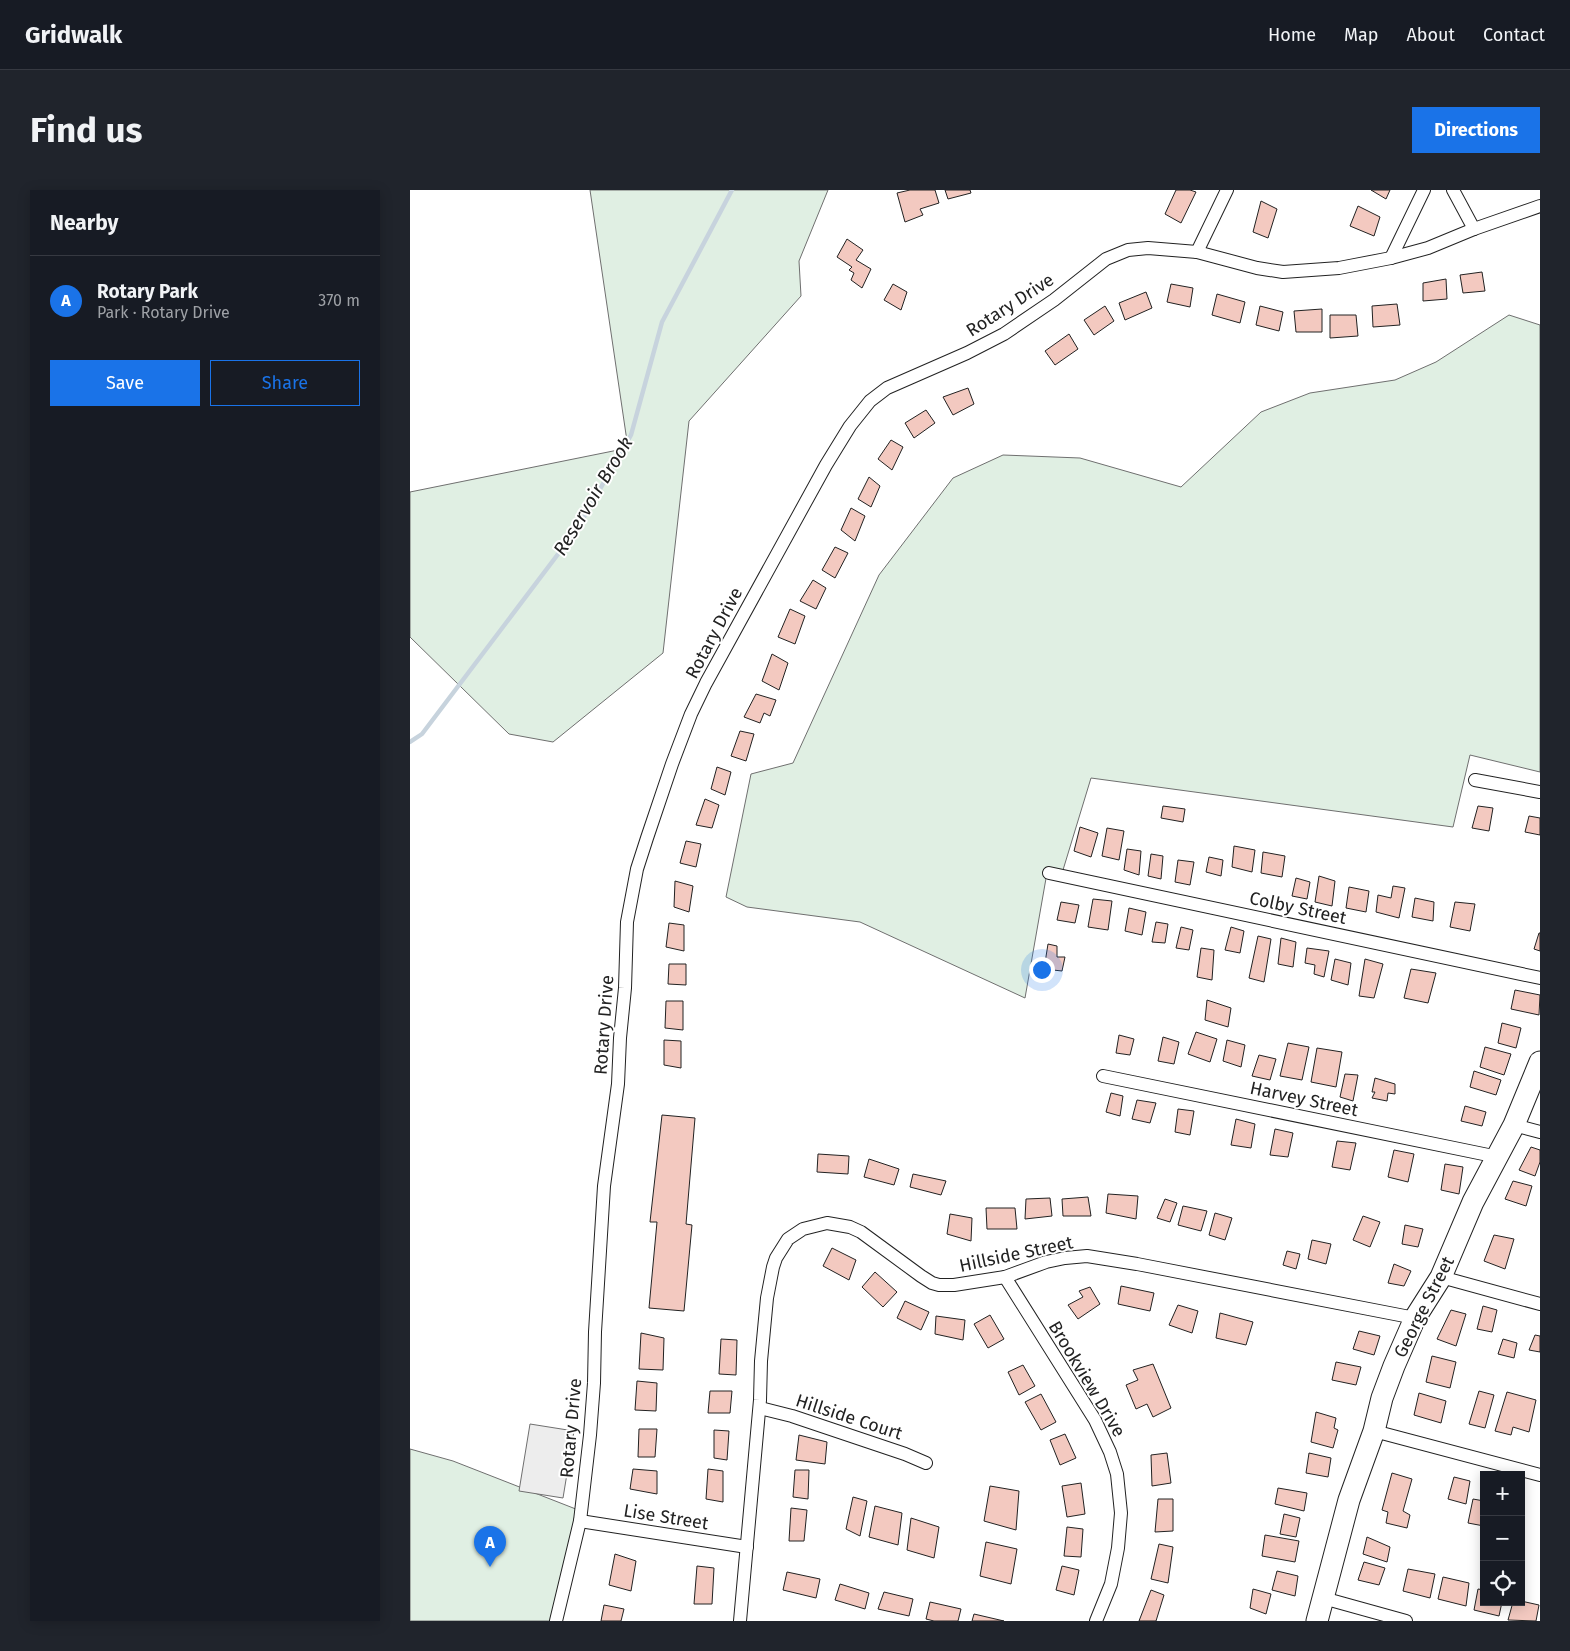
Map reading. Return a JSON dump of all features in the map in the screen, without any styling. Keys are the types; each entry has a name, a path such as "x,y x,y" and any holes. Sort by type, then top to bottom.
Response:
{"main road":[{"name":"George Street","path":"1317,1621 1349,1500 1374,1431 1384,1392 1415,1318 1441,1277 1473,1202 1514,1125 1540,1062"}],"street":[{"path":"1197,252 1227,190"},
{"path":"1391,258 1424,190"},
{"path":"1453,190 1474,229"},
{"name":"Rotary Drive","path":"556,1621 580,1521 594,1383 594,1332 604,1186 618,1084 625,988 627,922 637,869 646,838 691,714 706,683 838,445 864,408 878,394 895,384 999,337 1040,310 1099,264 1128,250 1148,248 1197,252 1257,268 1283,272 1339,268 1391,258 1428,248 1474,229 1540,206"},
{"path":"1475,780 1540,792"},
{"name":"Colby Street","path":"1049,873 1540,978"},
{"name":"Harvey Street","path":"1103,1076 1498,1157"},
{"path":"1514,1125 1540,1132"},
{"name":"Hillside Street","path":"740,1621 760,1408 763,1329 772,1267 786,1243 803,1229 827,1223 850,1226 861,1232 910,1269 932,1283 939,1285 954,1285 1005,1277 1046,1262 1086,1256 1415,1318"},
{"name":"Brookview Drive","path":"1005,1277 1094,1420 1110,1452 1117,1474 1121,1513 1118,1548 1111,1584 1096,1621"},
{"path":"1441,1277 1540,1304"},
{"name":"Hillside Court","path":"760,1408 792,1416 905,1454 926,1463"},
{"path":"1374,1431 1540,1475"},
{"name":"Lise Street","path":"580,1521 747,1547"},
{"path":"1323,1598 1406,1621"}],"green space":[{"path":"590,190 828,190 799,261 801,296 689,421 663,653 553,742 509,734 410,637 410,492 628,448"},
{"path":"1509,315 1540,325 1540,772 1470,755 1453,827 1091,778 1063,870 1048,867 1025,998 860,922 747,907 726,897 751,774 793,763 879,575 953,478 1003,455 1080,458 1181,487 1261,412 1310,393 1395,380 1436,362"},
{"path":"410,1449 453,1461 586,1513 553,1621 410,1621"}],"shaded area":[{"path":"530,1424 574,1431 563,1498 519,1491"}],"building":[{"path":"910,190 935,190 939,203 920,209 923,215 905,222 897,193"},
{"path":"945,190 970,190 971,193 948,199"},
{"path":"1176,190 1196,192 1181,223 1165,214"},
{"path":"1371,190 1390,190 1386,199"},
{"path":"1261,201 1277,209 1268,238 1253,232"},
{"path":"1358,206 1380,217 1374,236 1350,226"},
{"path":"847,239 863,250 856,260 871,269 862,288 851,280 854,273 849,270 852,267 837,257"},
{"path":"1482,272 1485,291 1463,293 1460,275"},
{"path":"1446,279 1447,299 1423,301 1423,283"},
{"path":"893,284 907,292 901,310 884,300"},
{"path":"1171,284 1193,288 1190,307 1167,302"},
{"path":"1146,292 1152,308 1125,320 1119,303"},
{"path":"1217,294 1245,302 1240,323 1212,315"},
{"path":"1397,304 1400,325 1373,327 1372,306"},
{"path":"1105,306 1114,321 1094,335 1084,320"},
{"path":"1260,306 1283,312 1279,331 1256,325"},
{"path":"1322,309 1322,332 1296,332 1294,311"},
{"path":"1330,315 1356,315 1358,336 1330,338"},
{"path":"1069,334 1078,349 1055,365 1045,351"},
{"path":"968,388 974,404 953,415 943,397"},
{"path":"926,410 935,423 914,438 905,423"},
{"path":"891,440 903,447 892,470 878,459"},
{"path":"869,477 880,486 871,507 858,499"},
{"path":"851,508 865,516 855,541 841,530"},
{"path":"835,547 848,553 835,578 822,570"},
{"path":"813,580 826,588 816,609 800,601"},
{"path":"790,609 805,616 795,644 778,637"},
{"path":"772,654 788,663 779,690 762,681"},
{"path":"756,694 776,700 770,716 764,713 760,723 744,717"},
{"path":"740,731 754,734 746,761 731,756"},
{"path":"717,767 731,772 725,795 711,789"},
{"path":"705,799 719,805 712,828 696,825"},
{"path":"1163,806 1185,809 1183,822 1161,818"},
{"path":"1478,806 1493,808 1489,831 1472,828"},
{"path":"1529,816 1540,818 1540,835 1525,832"},
{"path":"1080,827 1098,833 1091,857 1074,851"},
{"path":"1107,828 1124,831 1119,860 1102,856"},
{"path":"686,841 701,844 696,867 680,863"},
{"path":"1234,846 1255,850 1252,872 1232,867"},
{"path":"1127,849 1141,851 1139,875 1124,870"},
{"path":"1263,852 1285,856 1282,877 1261,873"},
{"path":"1151,854 1163,856 1161,879 1148,876"},
{"path":"1209,857 1223,860 1221,876 1206,872"},
{"path":"1178,860 1194,862 1190,885 1175,882"},
{"path":"1319,876 1335,881 1332,906 1315,902"},
{"path":"1296,878 1310,882 1307,899 1292,896"},
{"path":"675,881 693,886 689,912 674,907"},
{"path":"1393,886 1405,888 1399,918 1376,912 1378,895 1391,898"},
{"path":"1349,887 1369,891 1366,912 1346,908"},
{"path":"1415,898 1434,902 1433,921 1412,917"},
{"path":"1093,899 1112,901 1108,930 1088,927"},
{"path":"1061,902 1079,905 1075,923 1057,920"},
{"path":"1455,902 1475,904 1470,931 1450,927"},
{"path":"1129,908 1146,912 1142,935 1125,931"},
{"path":"1156,922 1168,924 1165,943 1152,942"},
{"path":"669,923 684,925 684,951 666,947"},
{"path":"1181,927 1193,930 1189,950 1176,948"},
{"path":"1231,927 1244,931 1240,953 1225,950"},
{"path":"1540,933 1540,951 1534,949"},
{"path":"1258,936 1271,939 1264,982 1249,978"},
{"path":"1281,938 1296,942 1293,967 1278,964"},
{"path":"1048,944 1057,946 1057,957 1065,957 1062,971 1044,969"},
{"path":"1201,948 1214,950 1212,980 1197,977"},
{"path":"1307,948 1329,951 1324,977 1314,974 1315,965 1305,963"},
{"path":"1335,959 1351,963 1348,985 1331,980"},
{"path":"1365,959 1383,964 1374,998 1359,996"},
{"path":"669,964 686,964 686,985 668,984"},
{"path":"1411,969 1436,973 1428,1003 1404,998"},
{"path":"1515,990 1540,995 1539,1015 1511,1009"},
{"path":"1207,1000 1231,1008 1228,1027 1205,1020"},
{"path":"666,1001 683,1001 683,1030 665,1028"},
{"path":"1502,1023 1521,1028 1516,1048 1498,1043"},
{"path":"1196,1032 1217,1039 1210,1062 1188,1054"},
{"path":"1119,1035 1134,1039 1130,1055 1116,1053"},
{"path":"1163,1037 1179,1042 1174,1064 1158,1061"},
{"path":"664,1040 681,1041 681,1068 664,1065"},
{"path":"1227,1040 1245,1045 1241,1067 1223,1061"},
{"path":"1288,1043 1309,1047 1302,1080 1280,1076"},
{"path":"1485,1047 1511,1054 1504,1075 1480,1067"},
{"path":"1317,1048 1342,1052 1336,1087 1311,1082"},
{"path":"1259,1055 1276,1059 1270,1080 1252,1076"},
{"path":"1474,1071 1501,1080 1496,1095 1470,1087"},
{"path":"1345,1074 1358,1075 1353,1101 1340,1097"},
{"path":"1375,1078 1395,1084 1395,1094 1388,1093 1387,1101 1372,1098 1375,1092 1372,1092"},
{"path":"1111,1093 1123,1096 1120,1116 1106,1112"},
{"path":"1137,1100 1156,1103 1150,1123 1132,1119"},
{"path":"1465,1106 1486,1112 1482,1126 1461,1121"},
{"path":"1178,1109 1194,1111 1190,1135 1175,1132"},
{"path":"662,1115 695,1118 686,1224 692,1225 684,1311 649,1308 657,1222 650,1222"},
{"path":"1236,1119 1255,1124 1251,1148 1231,1145"},
{"path":"1275,1129 1293,1133 1288,1157 1270,1155"},
{"path":"1337,1141 1356,1143 1350,1170 1332,1167"},
{"path":"1531,1147 1540,1150 1540,1162 1535,1176 1519,1170"},
{"path":"1394,1150 1414,1154 1408,1182 1388,1177"},
{"path":"818,1154 849,1156 848,1174 817,1172"},
{"path":"869,1159 899,1169 894,1185 864,1177"},
{"path":"1445,1164 1463,1167 1459,1194 1441,1190"},
{"path":"913,1174 946,1181 941,1195 910,1187"},
{"path":"1513,1181 1532,1186 1526,1206 1505,1199"},
{"path":"1108,1194 1138,1196 1136,1219 1106,1213"},
{"path":"1088,1197 1091,1216 1063,1216 1062,1199"},
{"path":"1050,1198 1052,1216 1025,1219 1026,1199"},
{"path":"1165,1199 1177,1203 1170,1222 1157,1218"},
{"path":"1183,1206 1207,1211 1201,1231 1178,1225"},
{"path":"986,1208 1015,1208 1017,1229 987,1229"},
{"path":"1215,1213 1232,1218 1225,1240 1209,1235"},
{"path":"950,1214 972,1218 971,1241 947,1234"},
{"path":"1363,1216 1380,1222 1370,1247 1353,1240"},
{"path":"1405,1225 1423,1229 1418,1247 1402,1244"},
{"path":"1494,1235 1514,1239 1505,1269 1484,1261"},
{"path":"1312,1240 1331,1244 1326,1264 1308,1259"},
{"path":"832,1248 856,1260 849,1280 823,1266"},
{"path":"1287,1251 1300,1254 1296,1269 1283,1265"},
{"path":"1394,1264 1411,1271 1404,1286 1388,1283"},
{"path":"875,1272 897,1292 883,1307 862,1287"},
{"path":"1121,1286 1154,1293 1150,1311 1118,1304"},
{"path":"1090,1287 1100,1304 1078,1319 1068,1305 1083,1297 1079,1291"},
{"path":"905,1301 929,1312 921,1330 897,1318"},
{"path":"1178,1305 1198,1311 1192,1333 1169,1325"},
{"path":"1483,1306 1497,1310 1492,1332 1477,1329"},
{"path":"1451,1310 1466,1314 1456,1346 1437,1339"},
{"path":"1220,1313 1253,1322 1246,1345 1216,1338"},
{"path":"990,1315 1004,1339 988,1348 974,1324"},
{"path":"936,1316 965,1320 963,1340 935,1334"},
{"path":"1359,1331 1380,1336 1374,1355 1353,1349"},
{"path":"641,1333 664,1338 663,1370 639,1369"},
{"path":"1535,1335 1540,1336 1540,1352 1529,1350"},
{"path":"721,1339 737,1340 736,1375 719,1374"},
{"path":"1503,1339 1517,1343 1514,1358 1498,1354"},
{"path":"1432,1356 1456,1362 1450,1388 1426,1382"},
{"path":"1336,1362 1361,1367 1356,1385 1332,1380"},
{"path":"1153,1364 1171,1408 1153,1417 1147,1404 1136,1409 1126,1385 1138,1380 1133,1370"},
{"path":"1023,1365 1035,1386 1019,1395 1008,1372"},
{"path":"637,1381 657,1383 656,1411 635,1410"},
{"path":"710,1391 732,1391 730,1413 708,1413"},
{"path":"1479,1391 1494,1395 1485,1428 1469,1424"},
{"path":"1507,1392 1536,1400 1529,1432 1513,1427 1511,1435 1495,1431"},
{"path":"1419,1393 1446,1401 1441,1423 1414,1415"},
{"path":"1041,1394 1056,1422 1041,1430 1025,1402"},
{"path":"1316,1412 1336,1418 1334,1428 1338,1430 1333,1448 1311,1442"},
{"path":"639,1429 657,1429 655,1457 638,1457"},
{"path":"714,1430 729,1431 727,1460 714,1458"},
{"path":"1065,1434 1076,1458 1060,1465 1050,1440"},
{"path":"799,1435 827,1442 825,1464 796,1460"},
{"path":"1167,1453 1171,1483 1152,1486 1151,1455"},
{"path":"1309,1453 1331,1458 1328,1477 1306,1473"},
{"path":"633,1469 657,1471 657,1494 630,1489"},
{"path":"708,1469 723,1471 723,1502 706,1499"},
{"path":"795,1470 809,1470 808,1499 793,1497"},
{"path":"1392,1473 1412,1479 1403,1511 1410,1515 1407,1528 1386,1523 1388,1512 1382,1510"},
{"path":"1454,1477 1470,1481 1466,1504 1448,1499"},
{"path":"1081,1483 1085,1514 1067,1517 1062,1486"},
{"path":"990,1486 1019,1491 1016,1530 984,1521"},
{"path":"1278,1488 1307,1493 1304,1511 1275,1504"},
{"path":"853,1497 867,1501 860,1536 846,1529"},
{"path":"1158,1499 1173,1499 1173,1531 1155,1532"},
{"path":"1473,1499 1480,1500 1480,1525 1468,1523"},
{"path":"875,1506 902,1513 898,1545 869,1537"},
{"path":"791,1508 807,1510 804,1541 789,1541"},
{"path":"1284,1514 1300,1518 1296,1537 1280,1534"},
{"path":"911,1518 939,1527 934,1558 907,1550"},
{"path":"1067,1527 1083,1529 1081,1557 1064,1556"},
{"path":"1265,1535 1299,1541 1295,1562 1262,1556"},
{"path":"1367,1537 1390,1547 1387,1562 1363,1554"},
{"path":"986,1542 1017,1549 1011,1584 980,1576"},
{"path":"1159,1544 1173,1547 1168,1583 1151,1579"},
{"path":"615,1554 636,1561 631,1591 609,1585"},
{"path":"1364,1562 1385,1568 1379,1585 1358,1580"},
{"path":"697,1566 714,1568 712,1604 694,1604"},
{"path":"1062,1566 1079,1570 1074,1595 1056,1590"},
{"path":"1408,1569 1435,1574 1430,1598 1403,1591"},
{"path":"1277,1571 1298,1576 1295,1596 1272,1590"},
{"path":"787,1572 820,1579 816,1598 783,1590"},
{"path":"1443,1577 1469,1583 1466,1606 1438,1599"},
{"path":"840,1584 869,1593 865,1609 835,1600"},
{"path":"1253,1589 1271,1594 1266,1614 1250,1608"},
{"path":"1478,1589 1480,1589 1480,1606 1501,1606 1499,1616 1474,1610"},
{"path":"1151,1590 1164,1595 1156,1621 1139,1621"},
{"path":"884,1592 913,1599 909,1616 878,1609"},
{"path":"930,1602 961,1609 958,1621 926,1619"},
{"path":"1525,1602 1539,1605 1536,1621 1508,1620 1512,1606 1525,1606"},
{"path":"604,1605 624,1609 621,1621 601,1621"},
{"path":"974,1614 1004,1621 972,1621"}],"waterway":[{"name":"Reservoir Brook","path":"410,742 422,734 577,529 631,435 662,322 732,190"}],"place":[{"name":"Rotary Park","path":"490,1567"}]}
